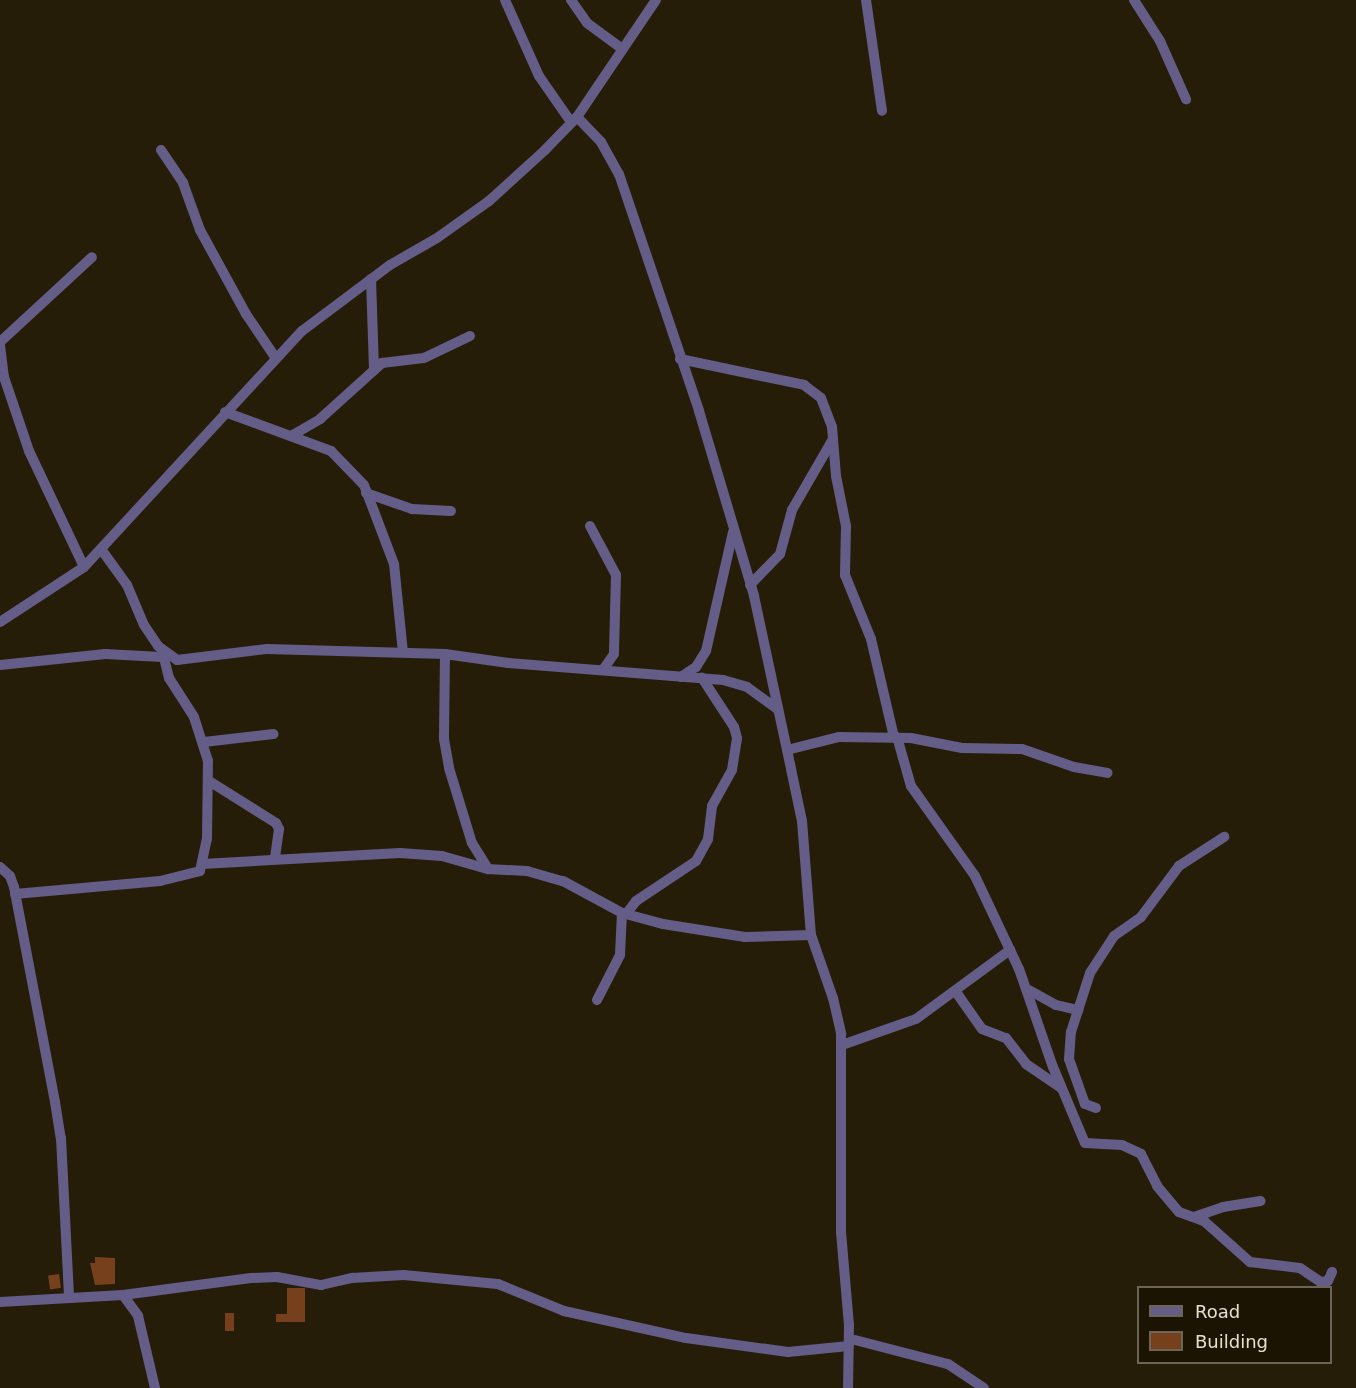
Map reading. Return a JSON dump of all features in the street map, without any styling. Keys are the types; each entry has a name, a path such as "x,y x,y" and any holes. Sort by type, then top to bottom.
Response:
{"street":[{"path":"505,0 538,76 574,119 601,142 619,174 680,358 750,585 802,822 811,934 833,998 842,1045 841,1232 852,1343 848,1388"},
{"path":"571,0 587,23 621,48"},
{"path":"0,622 84,567 177,470 275,357 335,304 489,201 574,119 656,0"},
{"path":"866,0 882,111"},
{"path":"1134,0 1160,41 1186,99"},
{"path":"161,150 183,183 200,230 240,304 275,357"},
{"path":"84,567 30,451 4,377 0,344 92,257"},
{"path":"371,279 374,370"},
{"path":"291,436 320,419 374,370 396,359 424,358 470,336"},
{"path":"680,358 804,385 821,398 834,438 836,476 846,526 845,575 874,650 895,737 912,786 975,876 1029,990 1062,1089 1085,1143 1089,1147 1122,1144 1141,1154 1161,1191 1179,1212 1204,1221 1250,1262 1300,1268 1321,1282 1328,1281 1332,1272"},
{"path":"225,412 291,436 338,457 366,493 394,564 403,652"},
{"path":"750,585 780,554 792,510 834,438"},
{"path":"366,493 412,509 451,511"},
{"path":"590,526 616,575 614,654 603,670"},
{"path":"681,677 696,668 706,651 733,529"},
{"path":"15,894 160,881 191,875 200,871 202,864 209,781 204,742 162,653 144,625 127,585 101,549"},
{"path":"0,665 105,654 162,653 177,660 191,660 267,649 445,654 702,678 747,687 777,709"},
{"path":"445,654 444,739 449,768 472,843 488,869"},
{"path":"597,1000 620,955 624,914 636,901 696,861 708,839 712,806 732,770 737,738 734,727 702,678"},
{"path":"204,742 274,734"},
{"path":"787,750 839,737 895,737 962,748 1022,749 1074,767 1107,773"},
{"path":"209,781 276,824 275,859"},
{"path":"1096,1108 1085,1104 1069,1059 1078,1010 1090,973 1114,936 1141,917 1179,866 1224,837"},
{"path":"202,864 424,854 488,869 527,871 563,881 624,914 723,935 811,934"},
{"path":"0,867 10,876 15,894 60,1138 69,1297"},
{"path":"842,1045 915,1019 956,992 1010,950"},
{"path":"1029,990 1056,1005 1078,1010"},
{"path":"956,992 982,1029 1006,1038 1026,1064 1062,1089"},
{"path":"1194,1217 1262,1201"},
{"path":"0,1302 123,1295 251,1278 278,1277 321,1285 352,1278 404,1275 498,1284 564,1311 686,1338 788,1352 852,1343 948,1364 984,1388"},
{"path":"123,1295 138,1316 155,1388"}],"building":[{"path":"95,1257 115,1258 115,1284 95,1285 90,1263 95,1263"},
{"path":"59,1274 61,1288 50,1289 48,1276"},
{"path":"287,1288 305,1288 305,1322 276,1322 276,1314 287,1314"},
{"path":"225,1313 234,1313 234,1331 225,1331"}]}
